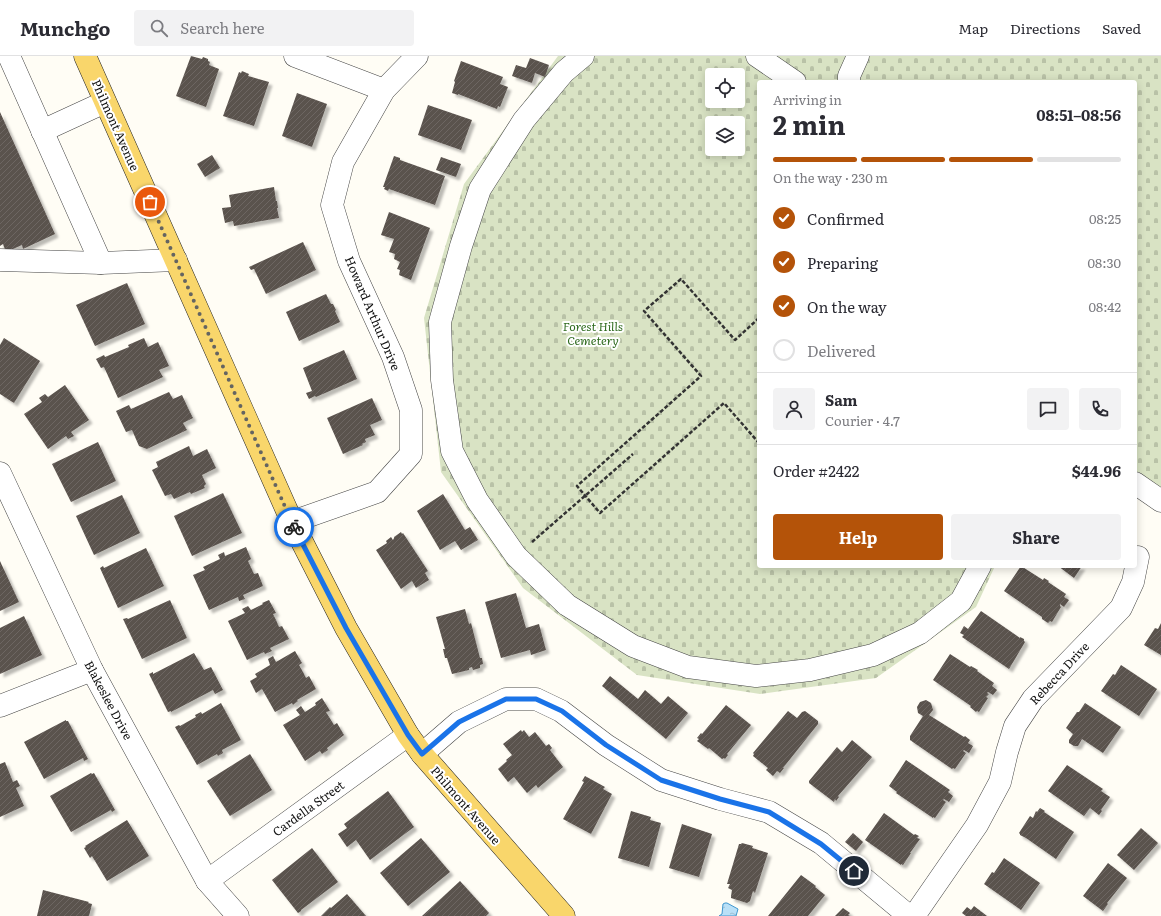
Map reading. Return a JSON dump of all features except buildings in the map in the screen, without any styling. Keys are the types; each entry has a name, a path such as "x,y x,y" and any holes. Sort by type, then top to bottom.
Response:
{"main road":[{"name":"Philmont Avenue","path":"84,56 292,522 346,628 408,735 422,754 564,916"}],"street":[{"path":"9,56 101,263"},
{"path":"295,56 384,90"},
{"name":"Howard Arthur Drive","path":"292,522 377,492 411,454 411,410 393,357 350,261 332,205 343,162 384,90 417,56"},
{"path":"583,56 564,72 524,120 480,189 461,246 440,322 442,380 452,451 477,500 516,556 567,605 633,646 688,667 756,676 810,670 873,655 920,632 961,601 979,568"},
{"path":"757,56 792,80"},
{"path":"849,80 849,76 858,56"},
{"path":"42,131 105,102"},
{"path":"0,260 101,263 176,260"},
{"name":"Blakeslee Drive","path":"0,473 92,670 207,881 238,916"},
{"path":"1137,484 1161,501"},
{"name":"Rebecca Drive","path":"1137,562 1138,557"},
{"name":"Rebecca Drive","path":"914,916 977,825 1000,782 1015,726 1032,699 1120,608 1133,582 1136,568"},
{"path":"0,706 92,670"},
{"path":"422,754 459,722 506,699 536,699 562,711 606,745 661,780 720,799 769,812 821,844 909,916"},
{"name":"Cardella Street","path":"207,881 408,735"}],"path":[{"path":"757,320 735,340 681,279 644,312 701,376 576,486 600,513 724,403 757,441"},
{"path":"516,556 633,454"}],"green space":[{"name":"Forest Hills Cemetery","path":"558,56 1161,56 1161,499 1137,484 1137,80 757,80 757,568 994,568 976,607 876,678 760,694 637,675 523,588 441,472 424,318 464,184"}],"water":[{"path":"725,903 738,909 736,916 719,916 722,914 723,904"}],"way so far":[{"path":"150,202 294,527"}],"route":[{"path":"294,527 346,628 408,735 422,754 459,722 506,699 536,699 562,711 606,745 661,780 720,799 769,812 821,844 854,871"}]}
